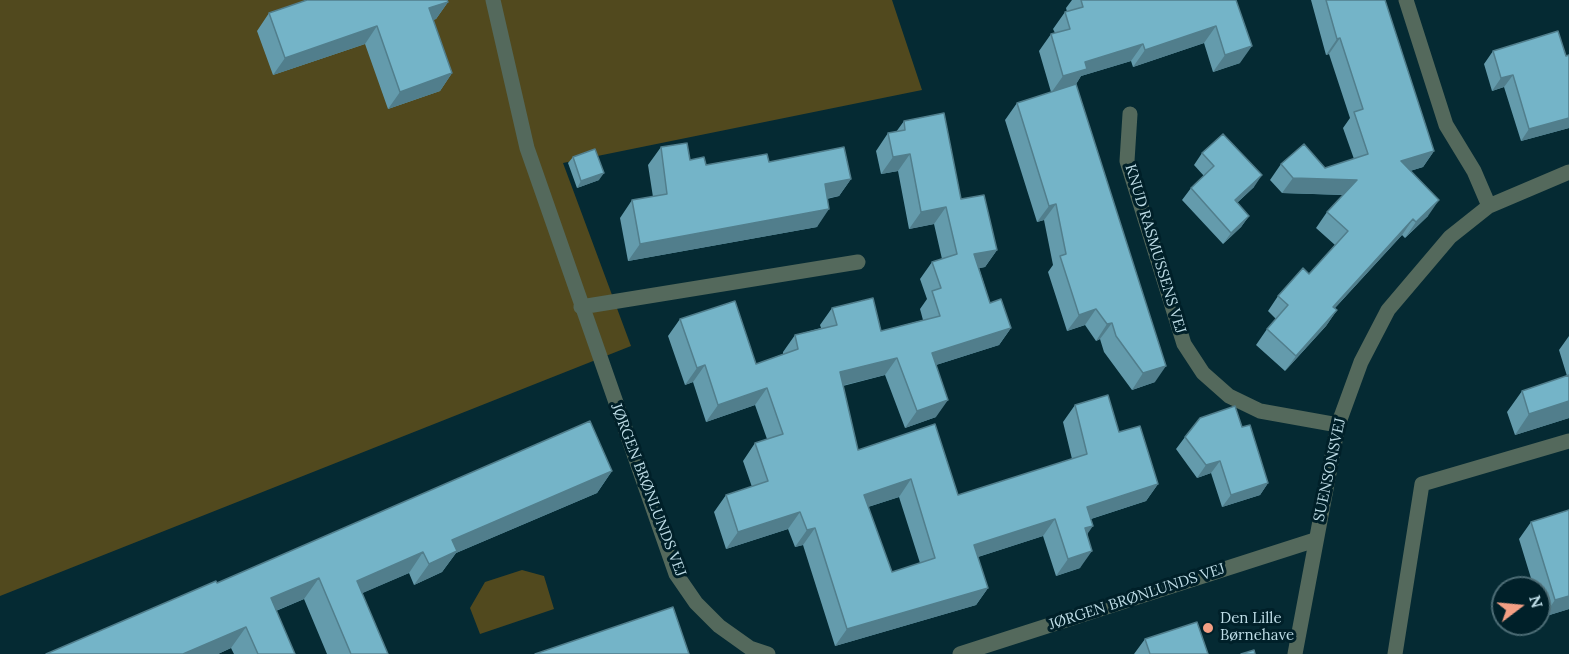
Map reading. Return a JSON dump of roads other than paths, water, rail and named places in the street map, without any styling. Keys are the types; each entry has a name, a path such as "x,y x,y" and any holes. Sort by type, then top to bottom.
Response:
{"street":[{"name":"JØRGEN BRØNLUNDS VEJ","path":"493,0 527,148 676,574 696,603 718,626 749,651 768,654"},
{"path":"1406,0 1446,125 1474,171 1489,206"},
{"name":"KNUD RASMUSSENS VEJ","path":"1130,114 1126,161 1184,344 1203,373 1228,396 1260,411 1338,425"},
{"name":"SUENSONSVEJ","path":"1295,654 1338,425 1361,362 1388,310 1450,237 1489,206 1569,172"},
{"path":"581,307 858,262"},
{"path":"1395,654 1422,484 1569,441"},
{"name":"JØRGEN BRØNLUNDS VEJ","path":"960,654 1315,540"}],"place":[{"name":"Den Lille Børnehave","path":"1208,628"}]}
